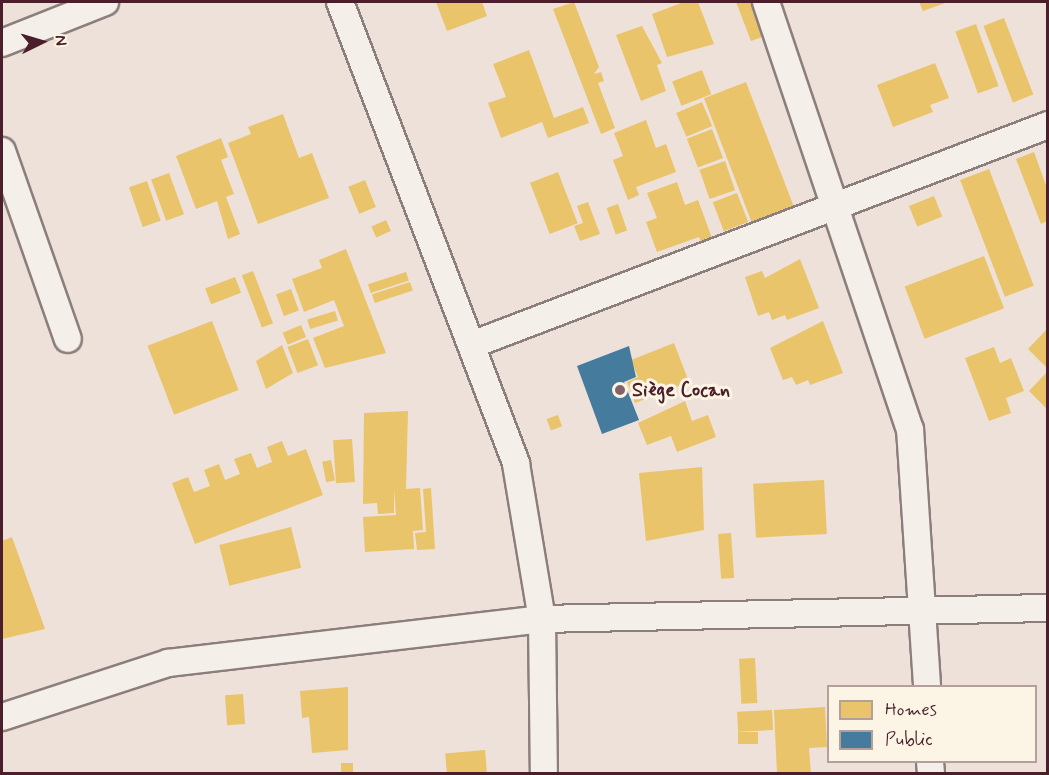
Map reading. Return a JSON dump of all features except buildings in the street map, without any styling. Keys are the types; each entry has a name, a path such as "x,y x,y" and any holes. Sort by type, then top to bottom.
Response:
{"street":[{"path":"2,43 105,2"},
{"path":"340,2 474,344 516,464 542,619 544,774"},
{"path":"766,2 832,208 910,429 927,685"},
{"path":"474,344 1047,125"},
{"path":"2,151 68,339"},
{"path":"2,717 168,663 542,619 923,613 1047,608"}],"place":[{"name":"Siège Cocan","path":"620,390"}]}
